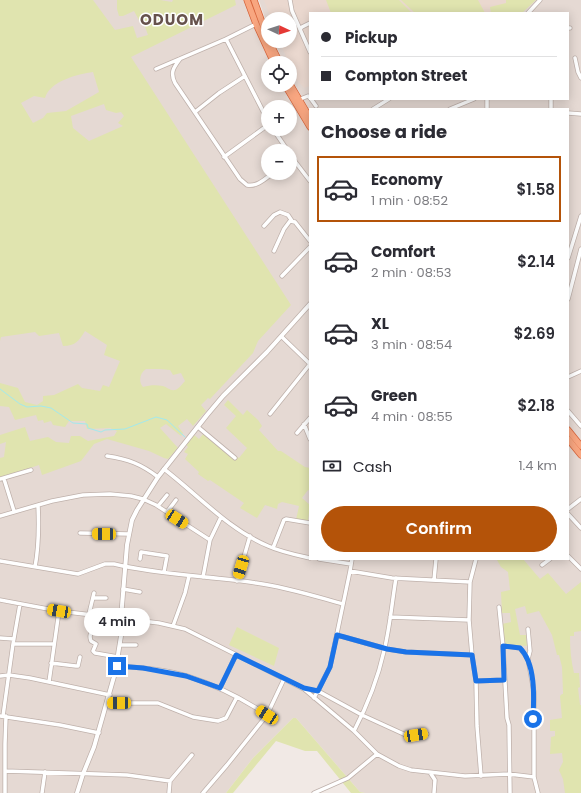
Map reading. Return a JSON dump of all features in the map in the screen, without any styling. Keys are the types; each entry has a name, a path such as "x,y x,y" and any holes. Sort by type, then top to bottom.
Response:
{"highway":[{"path":"247,0 271,56"},
{"path":"254,0 261,20"},
{"path":"289,92 309,125"},
{"path":"294,92 309,116"},
{"path":"569,431 581,446"},
{"path":"569,440 581,454"}],"street":[{"path":"290,0 290,7 309,50"},
{"path":"529,12 540,0"},
{"path":"156,69 180,60 256,24"},
{"path":"300,30 302,27 309,24"},
{"path":"226,39 261,107"},
{"path":"575,58 581,78"},
{"path":"180,60 172,70 173,79 232,169 247,186 257,185 264,180"},
{"path":"195,112 219,93 245,76"},
{"path":"298,100 309,97"},
{"path":"312,100 316,106"},
{"path":"375,108 387,100"},
{"path":"455,108 472,100"},
{"path":"569,113 581,114"},
{"path":"224,157 261,130"},
{"path":"297,164 309,180"},
{"path":"264,226 274,215 280,212 288,215 309,240"},
{"path":"569,255 581,216"},
{"path":"274,251 288,222 292,221"},
{"path":"282,276 309,248"},
{"path":"569,295 581,249"},
{"path":"76,793 99,732 117,666 120,645 125,566 129,534 134,515 158,477 223,396 282,337 309,306"},
{"path":"282,337 309,363"},
{"path":"270,414 309,365"},
{"path":"569,376 581,370"},
{"path":"569,412 581,426"},
{"path":"297,433 309,419"},
{"path":"304,424 309,436"},
{"path":"198,427 234,458"},
{"path":"106,456 123,458 137,463 158,477"},
{"path":"164,469 221,517 250,536 273,548 309,558"},
{"path":"14,511 2,479 31,470"},
{"path":"0,516 14,511 83,495 110,494 144,498 210,540"},
{"path":"158,506 167,495"},
{"path":"569,508 581,499"},
{"path":"167,512 176,500"},
{"path":"35,567 39,538 38,505"},
{"path":"569,515 581,528"},
{"path":"202,577 210,540 221,517"},
{"path":"273,548 284,520 286,519 309,523"},
{"path":"80,533 129,534"},
{"path":"237,580 250,536"},
{"path":"140,559 141,552 167,556 164,572"},
{"path":"569,557 581,569"},
{"path":"325,560 351,564"},
{"path":"314,698 330,667 352,560"},
{"path":"434,580 436,560"},
{"path":"476,560 470,582 469,620 476,681 477,726 481,776"},
{"path":"542,565 549,560"},
{"path":"0,561 78,574 107,564 189,576 237,580 276,586 343,604"},
{"path":"350,571 396,578 470,582"},
{"path":"173,626 185,593 189,576"},
{"path":"354,731 374,686 385,648 396,578"},
{"path":"123,589 140,592"},
{"path":"89,614 94,593"},
{"path":"94,598 106,598"},
{"path":"0,600 59,611 121,618 185,629 284,679 304,688 318,691 362,715 408,736 426,734"},
{"path":"5,793 5,744 3,716 20,604"},
{"path":"499,607 507,718 509,725 510,793"},
{"path":"49,682 59,611"},
{"path":"98,615 96,627 92,630 90,639 91,642 96,644 93,651 94,653 118,657"},
{"path":"390,617 469,620"},
{"path":"528,629 530,651 528,659 534,692 534,777 538,793"},
{"path":"337,635 385,648 409,652 472,655"},
{"path":"0,638 14,639"},
{"path":"13,644 54,644"},
{"path":"120,645 136,645"},
{"path":"503,646 520,648 528,659"},
{"path":"220,688 236,655"},
{"path":"51,663 78,666 80,657"},
{"path":"117,666 143,668 186,676 220,688 267,715"},
{"path":"0,676 9,675 110,695"},
{"path":"203,793 267,715 284,679"},
{"path":"476,681 504,680"},
{"path":"304,688 354,731 377,754 399,766 431,774 481,776 509,774 534,777"},
{"path":"108,703 158,703 193,717 218,721 226,718 237,697"},
{"path":"3,716 99,732"},
{"path":"0,747 5,744"},
{"path":"314,793 348,778 377,754"},
{"path":"169,793 170,781 192,755"},
{"path":"5,771 127,775 170,781"},
{"path":"42,793 45,772"},
{"path":"431,774 435,780"},
{"path":"434,793 435,780 440,774"}],"shaded area":[{"path":"0,0 245,0 261,36 261,48 266,48 270,56 261,56 261,92 288,92 293,100 261,100 261,136 297,136 297,108 309,128 309,560 569,560 569,441 581,456 581,793 360,792 296,718 293,718 253,758 226,793 0,793"},
{"path":"259,0 581,0 581,441 569,427 569,108 309,108 309,109 297,88 297,56 281,56 277,48 297,48 297,12 263,12"},
{"path":"264,0 528,0 517,12 309,12 309,86 304,88 297,80 297,56 286,56 282,48 297,48 297,12 268,12"}],"green space":[{"path":"0,0 93,0 115,30 133,26 137,38 148,35 144,24 140,22 134,11 123,16 119,16 117,0 160,0 172,2 173,0 235,0 236,5 131,57 291,305 258,341 253,353 210,399 208,398 201,405 206,411 193,426 187,419 178,426 183,433 181,436 166,424 160,428 178,448 168,459 149,451 107,439 94,444 81,461 42,475 39,465 0,478 0,458 4,457 6,442 0,444 0,435 25,427 30,441 48,437 56,442 69,443 71,436 80,436 88,441 114,436 117,431 110,428 87,429 85,421 69,421 65,427 53,425 51,421 44,423 43,420 38,421 36,415 15,420 9,407 0,406 0,383 18,388 25,402 37,405 43,401 43,396 54,395 78,384 82,388 100,391 103,385 109,387 120,361 104,355 107,345 85,331 81,338 67,346 63,346 59,333 39,336 35,332 1,337 0,341","holes":["93,72 99,92 66,111 47,113 43,118 33,123 21,103 34,96 45,98 52,87 65,79","104,104 106,110 116,113 121,112 124,116 118,123 123,126 89,141 73,128 71,116","146,369 170,370 173,375 181,373 185,381 175,390 164,386 143,387 140,380"]},
{"path":"326,0 399,0 411,12 331,12"},
{"path":"401,0 478,0 484,12 414,12"},
{"path":"506,0 536,0 523,12 491,12 490,7 506,3"},
{"path":"228,400 243,415 247,410 258,420 262,426 259,430 278,451 281,451 305,467 309,468 309,490 302,498 309,504 308,521 296,520 299,506 282,502 278,504 277,509 265,505 257,518 240,508 244,503 210,480 208,481 198,474 199,472 185,459 188,454 184,452 188,447 186,444 194,435 199,439 204,433 234,459 236,456 239,458 247,448 226,428 236,416 224,405"},
{"path":"497,560 524,560 540,579 548,573 566,594 581,582 581,631 574,632 574,636 570,636 573,668 574,673 579,673 580,687 578,688 581,705 581,793 565,793 563,779 559,770 563,762 562,753 550,754 551,737 555,736 555,731 550,731 550,720 562,718 560,696 563,694 562,667 552,635 539,611 527,614 525,606 515,609 520,635 526,635 527,646 505,644 502,624 511,622 510,613 502,613 501,592 510,590 508,572 501,567"},
{"path":"237,627 279,648 274,666 229,645"},
{"path":"293,718 296,718 360,792 365,793 351,793 317,751 305,751 276,741 233,793 226,793 253,758"}],"waterway":[{"path":"0,389 20,404 27,407 41,406 51,408 73,423 87,424 88,428 101,432 105,430 125,429 156,417 167,420 185,437"}],"district":[{"name":"ODUOM","path":"172,19"}],"route":[{"path":"117,666 143,668 186,676 220,688 236,655 304,688 318,691 330,667 337,635 387,649 406,652 472,655 476,681 504,680 503,646 508,646 520,648 528,659 534,692 533,719"}]}
